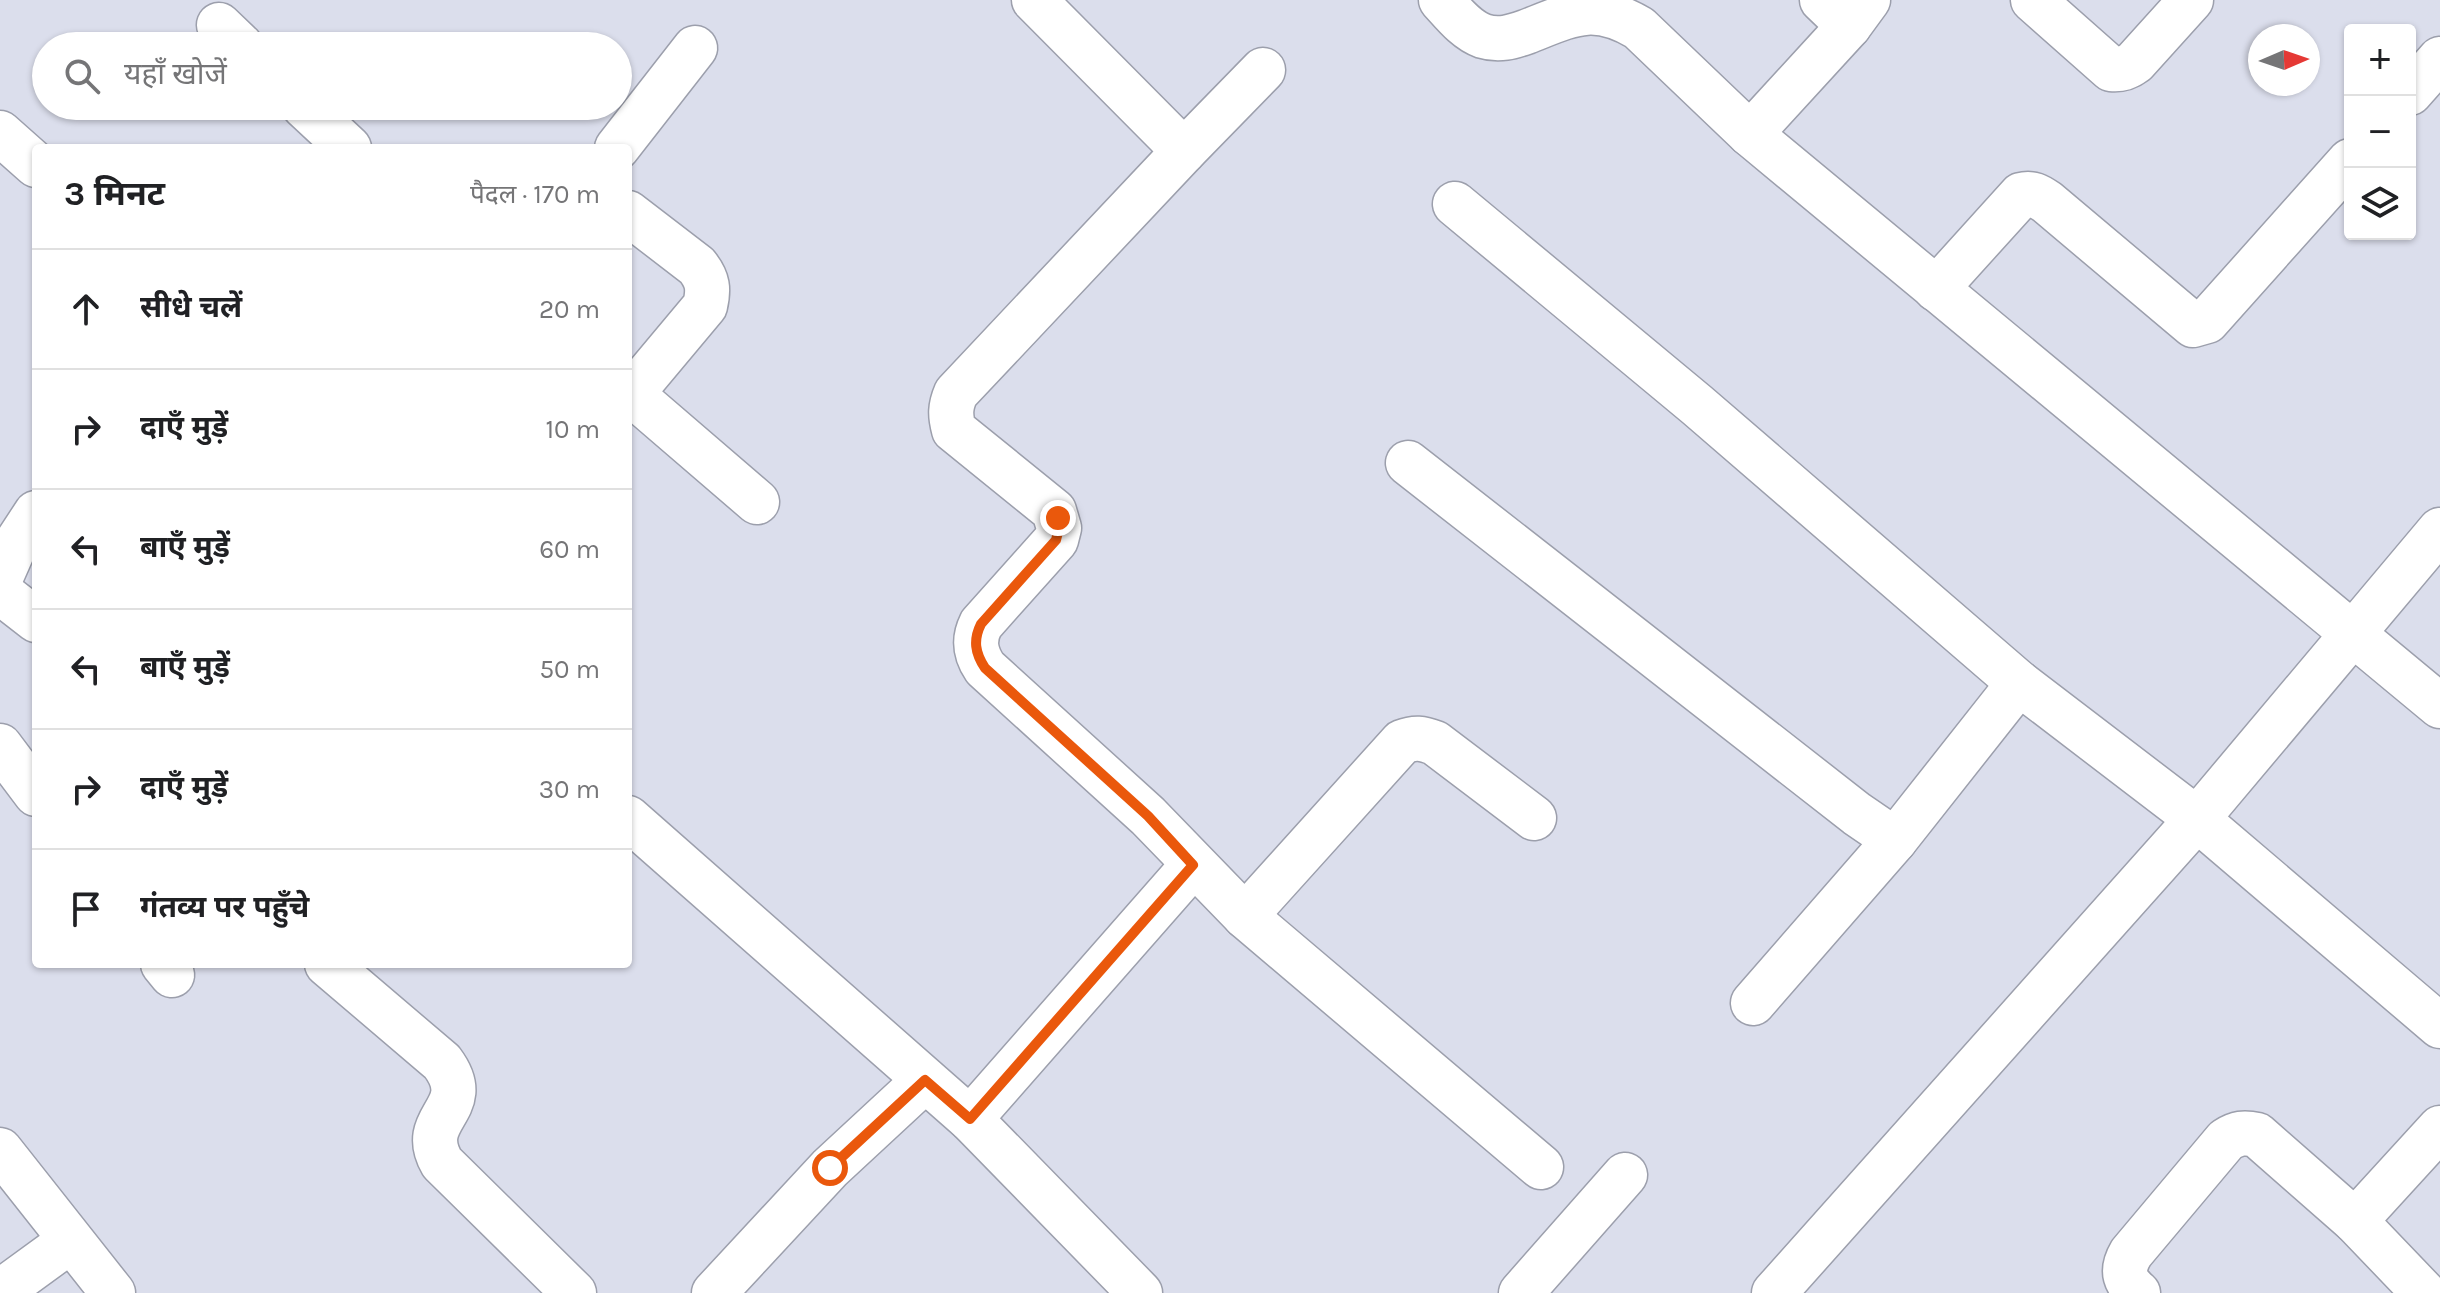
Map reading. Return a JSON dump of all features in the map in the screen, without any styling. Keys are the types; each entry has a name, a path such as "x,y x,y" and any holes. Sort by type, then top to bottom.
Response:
{"street":[{"path":"1034,0 1184,151"},
{"path":"1441,0 1470,30 1496,39 1510,38 1564,17 1588,12 1619,16 1639,28 1750,134 2440,706"},
{"path":"2033,0 2111,69 2119,70 2135,62 2191,0"},
{"path":"1750,134 1846,9"},
{"path":"620,144 695,48"},
{"path":"2416,86 2440,59"},
{"path":"1263,70 956,393 950,417 954,430 1054,511 1059,528 1056,540 981,624 975,646 985,668 1148,816 1245,916 1541,1167"},
{"path":"319,120 345,144"},
{"path":"0,133 32,161"},
{"path":"1936,289 2021,195 2028,194 2047,202 2193,325 2207,321 2344,168"},
{"path":"1455,204 1697,405 2019,683 2197,819 2440,1026"},
{"path":"632,216 697,266 706,277 709,290 705,306 632,391"},
{"path":"632,398 757,502"},
{"path":"1408,463 1857,814 1895,840"},
{"path":"0,579 15,545 32,519"},
{"path":"1774,1293 2197,819 2440,530"},
{"path":"0,592 32,617"},
{"path":"1753,1003 1895,840 2019,683"},
{"path":"1245,916 1402,742 1412,738 1435,743 1534,818"},
{"path":"0,746 32,789"},
{"path":"632,822 970,1119 1140,1293"},
{"path":"970,1119 1193,865"},
{"path":"332,968 442,1062 451,1074 454,1094 434,1139 442,1163 574,1293"},
{"path":"733,1287 830,1168 925,1080"},
{"path":"2355,1221 2440,1128"},
{"path":"2138,1293 2126,1281 2124,1271 2131,1253 2226,1140 2245,1133 2257,1135 2355,1221 2424,1293"},
{"path":"0,1150 113,1293"},
{"path":"1521,1293 1625,1175"},
{"path":"0,1292 70,1241"}],"route":[{"path":"830,1168 925,1080 970,1119 1193,865 1148,816 979,660 975,646 981,624 1056,540 1058,518"}]}
